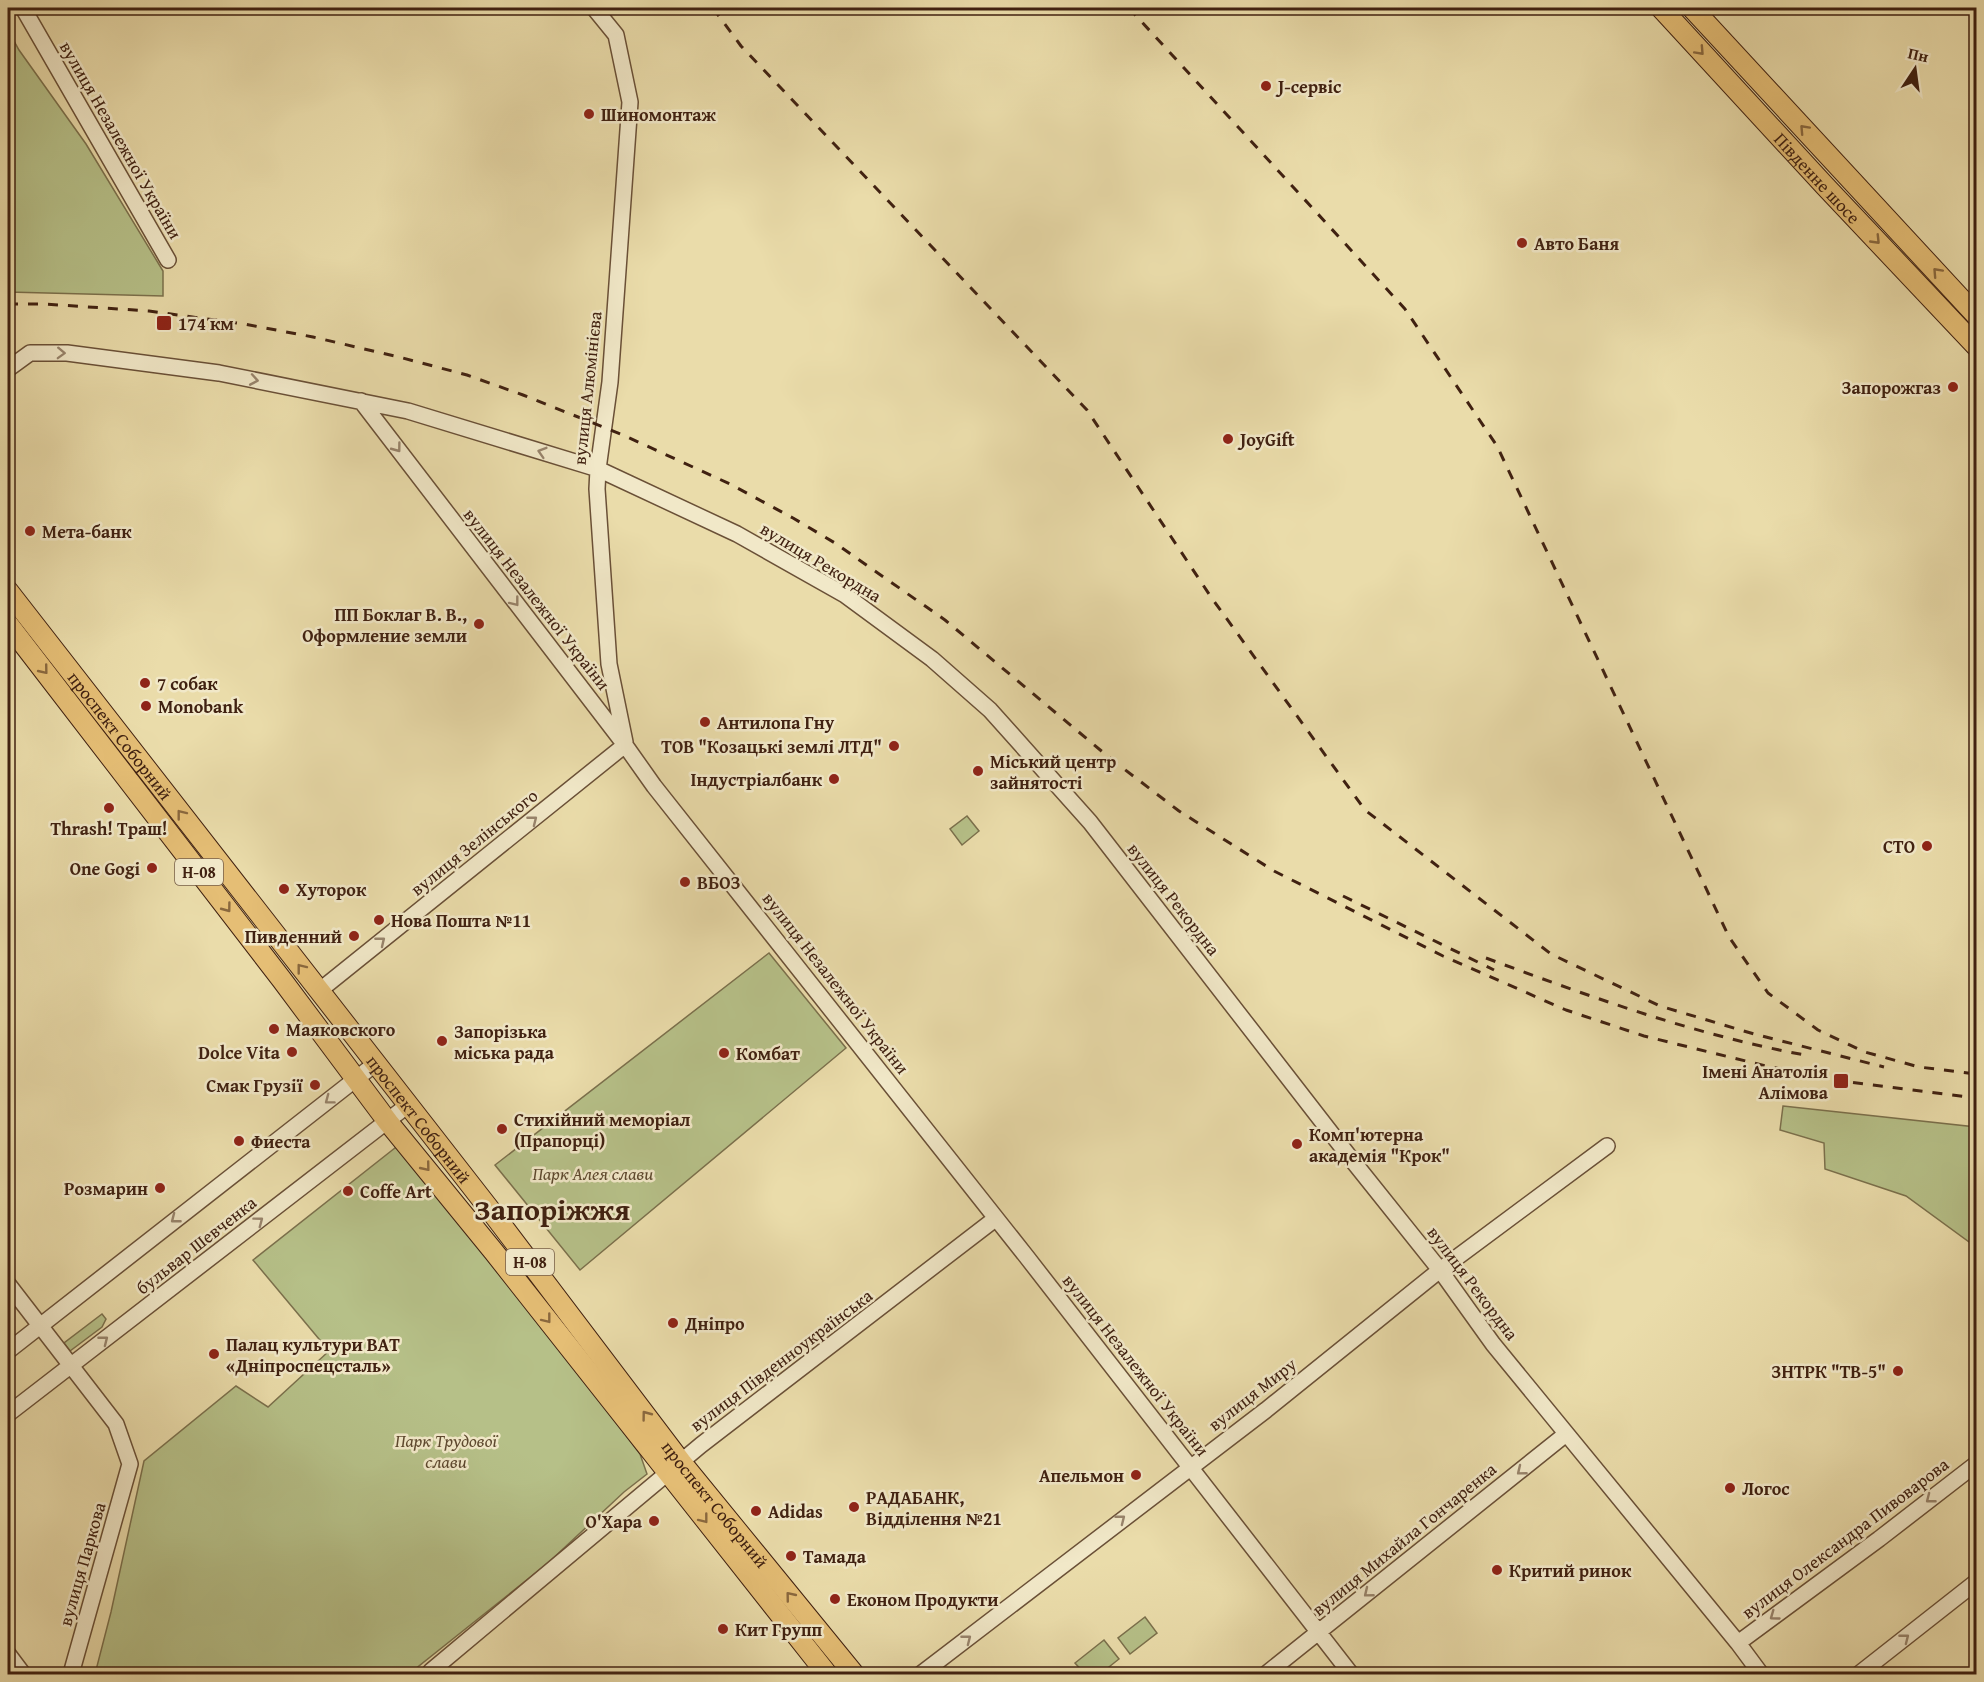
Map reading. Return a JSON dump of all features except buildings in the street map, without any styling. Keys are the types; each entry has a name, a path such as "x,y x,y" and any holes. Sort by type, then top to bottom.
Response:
{"main road":[{"name":"Південне шосе","path":"1661,8 1977,346"},
{"name":"Південне шосе","path":"1692,8 1977,315"},
{"path":"1825,186 1844,172"},
{"name":"проспект Соборний","path":"8,591 494,1215 827,1674"},
{"name":"проспект Соборний","path":"8,624 357,1078 388,1122 675,1467 854,1674"}],"street":[{"name":"вулиця Незалежної України","path":"23,8 168,260"},
{"name":"вулиця Алюмінієва","path":"594,8 616,35 630,102 610,382 597,489 609,664 626,745"},
{"path":"8,369 30,353 67,353 219,373 361,401"},
{"name":"вулиця Незалежної України","path":"361,401 626,745 654,786 1351,1674"},
{"name":"вулиця Рекордна","path":"361,401 408,411 598,469 737,534 845,595 932,659 990,710 1090,822 1440,1270 1493,1344 1761,1674"},
{"name":"вулиця Зелінського","path":"318,991 626,745"},
{"name":"бульвар Шевченка","path":"8,1351 375,1064"},
{"name":"бульвар Шевченка","path":"8,1414 408,1106"},
{"name":"вулиця Миру","path":"921,1674 1266,1410 1440,1270 1607,1146"},
{"name":"вулиця Південноукраїнська","path":"429,1674 675,1467 995,1219"},
{"path":"8,1284 71,1366"},
{"name":"вулиця Паркова","path":"71,1366 116,1424 130,1464 71,1674"},
{"name":"вулиця Михайла Гончаренка","path":"1266,1674 1566,1434"},
{"name":"вулиця Олександра Пивоварова","path":"1738,1643 1977,1464"},
{"path":"1859,1674 1977,1582"},
{"path":"8,1654 23,1674"}],"green space":[{"path":"8,30 19,50 86,144 163,271 163,296 8,292"},
{"path":"967,816 979,831 962,845 950,829"},
{"name":"Парк Алея слави","path":"769,953 846,1048 580,1270 495,1165"},
{"path":"1783,1106 1976,1127 1976,1247 1906,1196 1825,1169 1824,1143 1780,1130"},
{"name":"Парк Трудової слави","path":"400,1144 490,1255 640,1454 647,1474 624,1492 548,1563 414,1670 413,1674 95,1674 144,1461 236,1386 268,1407 329,1351 253,1260"},
{"path":"102,1314 106,1319 102,1327 70,1351 64,1343"},
{"path":"1145,1617 1157,1633 1130,1654 1118,1638"},
{"path":"1104,1640 1119,1659 1100,1674 1085,1674 1075,1663"}],"railway":[{"path":"713,8 741,46 1087,410 1211,597 1365,810 1551,954 1660,1006 1754,1034 1884,1067"},
{"path":"1129,8 1405,309 1497,446 1729,937 1768,993 1818,1030 1865,1052 1919,1067 1976,1074"},
{"path":"8,304 149,311 244,324 313,337 467,375 623,435 730,484 835,543 945,620 1111,759 1179,811 1274,871 1443,956 1566,1010 1644,1036 1766,1066 1841,1081 1976,1098"},
{"path":"1343,896 1494,970"},
{"path":"1486,958 1604,1001 1683,1026 1805,1055"}],"place":[{"name":"J-сервіс","path":"1266,86"},
{"name":"Шиномонтаж","path":"589,114"},
{"name":"Авто Баня","path":"1522,243"},
{"name":"174 км","path":"164,323"},
{"name":"Запорожгаз","path":"1953,387"},
{"name":"JoyGift","path":"1228,439"},
{"name":"Мета-банк","path":"30,531"},
{"name":"ПП Боклаг В. В., Оформление земли","path":"479,624"},
{"name":"7 собак","path":"145,683"},
{"name":"Monobank","path":"146,706"},
{"name":"Антилопа Гну","path":"705,722"},
{"name":"ТОВ \"Козацькі землі ЛТД\"","path":"894,746"},
{"name":"Міський центр зайнятості","path":"978,771"},
{"name":"Індустріалбанк","path":"834,779"},
{"name":"Thrash! Траш!","path":"109,808"},
{"name":"СТО","path":"1927,846"},
{"name":"One Gogi","path":"152,868"},
{"name":"ВБОЗ","path":"685,882"},
{"name":"Хуторок","path":"284,889"},
{"name":"Нова Пошта №11","path":"379,920"},
{"name":"Пивденний","path":"354,936"},
{"name":"Маяковского","path":"274,1029"},
{"name":"Запорізька міська рада","path":"442,1041"},
{"name":"Dolce Vita","path":"292,1052"},
{"name":"Комбат","path":"724,1053"},
{"name":"Імені Анатолія Алімова","path":"1841,1081"},
{"name":"Смак Грузії","path":"315,1085"},
{"name":"Стихійний меморіал (Прапорці)","path":"502,1129"},
{"name":"Фиеста","path":"239,1141"},
{"name":"Комп'ютерна академія \"Крок\"","path":"1297,1144"},
{"name":"Розмарин","path":"160,1188"},
{"name":"Coffe Art","path":"348,1191"},
{"name":"Дніпро","path":"673,1323"},
{"name":"Палац культури ВАТ «Дніпроспецсталь»","path":"214,1354"},
{"name":"ЗНТРК \"ТВ-5\"","path":"1898,1371"},
{"name":"Апельмон","path":"1136,1475"},
{"name":"Логос","path":"1730,1488"},
{"name":"РАДАБАНК, Відділення №21","path":"854,1507"},
{"name":"Adidas","path":"756,1511"},
{"name":"О'Хара","path":"654,1521"},
{"name":"Тамада","path":"791,1556"},
{"name":"Критий ринок","path":"1497,1570"},
{"name":"Економ Продукти","path":"835,1599"},
{"name":"Кит Групп","path":"723,1629"}],"district":[{"name":"Запоріжжя","path":"552,1209"}]}
